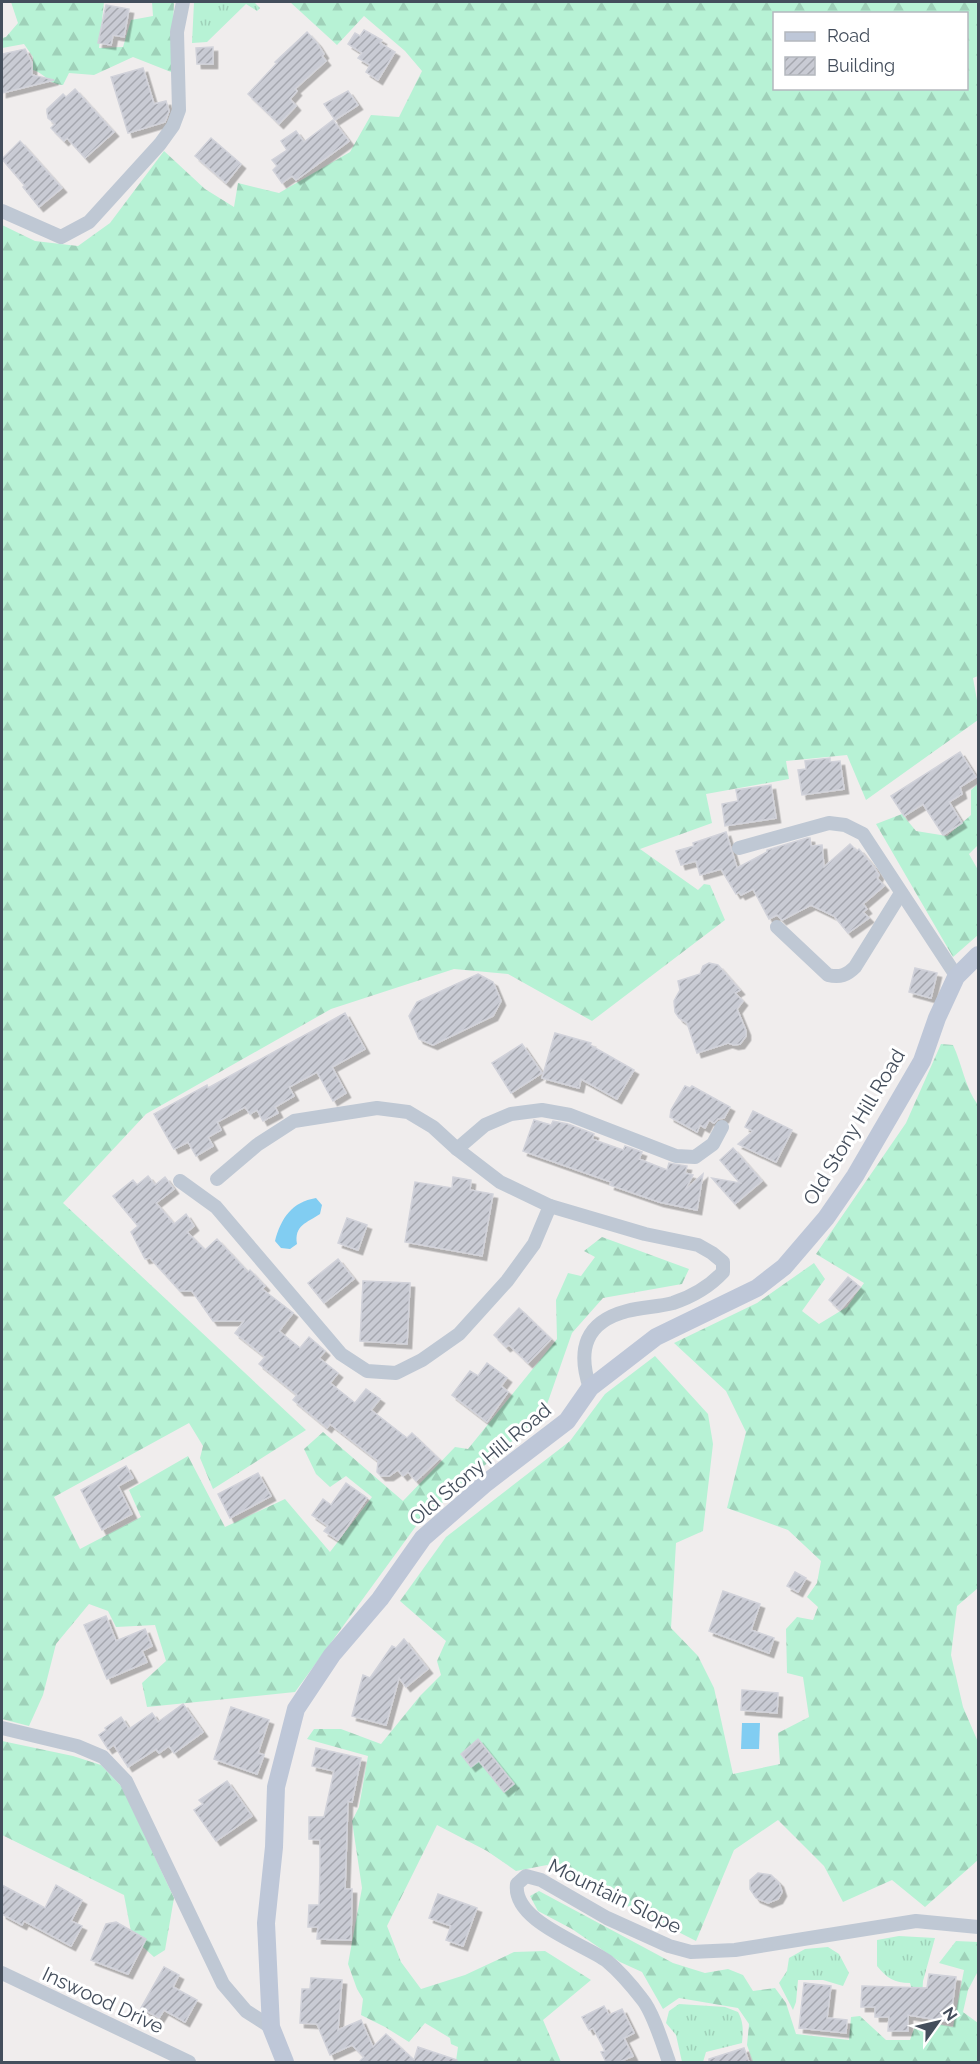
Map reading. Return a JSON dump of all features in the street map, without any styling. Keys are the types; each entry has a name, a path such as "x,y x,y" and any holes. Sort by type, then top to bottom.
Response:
{"street":[{"path":"2,211 61,237 89,222 160,144 173,126 179,110 177,32 183,2"},
{"path":"740,848 829,823 844,825 863,834 957,977"},
{"path":"777,927 828,975 836,977 847,975 855,967 901,893"},
{"name":"Old Stony Hill Road","path":"285,2062 271,2027 266,1923 276,1787 296,1708 332,1655 380,1599 423,1538 486,1484 567,1421 590,1388 656,1337 757,1288 784,1268 826,1218 855,1176 922,1061 937,1018 957,977 976,962"},
{"path":"217,1179 257,1145 294,1121 377,1108 408,1112 433,1127 500,1182 550,1206 645,1234 698,1245 723,1262 723,1272 715,1281 699,1291 673,1303 626,1311 600,1324 586,1341 584,1370 590,1388"},
{"path":"457,1149 485,1125 511,1114 542,1110 570,1114 676,1156 695,1156 713,1144 722,1127"},
{"path":"180,1181 216,1207 340,1354 366,1371 396,1373 422,1360 459,1334 507,1281 534,1244 550,1206"},
{"path":"2,1728 77,1746 103,1757 126,1781 223,1984 246,2011 271,2027"},
{"name":"Mountain Slope","path":"669,2062 644,2001 607,1962 538,1922 523,1907 515,1893 517,1884 526,1876 541,1880 607,1918 669,1946 691,1952 735,1950 916,1921 978,1927"},
{"name":"Inswood Drive","path":"2,1973 189,2062"}],"green space":[{"path":"11,2 104,2 99,48 123,47 131,20 153,16 152,2 174,2 171,72 133,57 94,75 69,73 63,85 54,83 33,70 33,57 24,44 2,48 2,38 6,37 18,23"},
{"path":"194,2 254,2 260,8 257,11 246,4 207,42 192,43"},
{"path":"290,2 978,2 978,676 973,678 978,720 866,800 847,755 786,761 789,779 706,794 712,823 640,849 698,890 704,884 710,885 725,920 592,1021 508,974 454,969 331,1009 146,1114 63,1203 306,1430 213,1489 200,1458 203,1446 189,1423 54,1497 80,1549 141,1517 129,1490 188,1456 225,1527 285,1499 330,1552 372,1497 346,1476 330,1487 316,1474 304,1449 323,1432 403,1501 455,1447 468,1449 557,1339 556,1300 568,1273 581,1276 595,1257 584,1251 602,1237 689,1269 682,1284 603,1298 572,1333 544,1413 416,1526 295,1692 147,1707 142,1683 166,1661 155,1625 116,1627 108,1611 89,1604 56,1644 43,1695 29,1726 2,1719 2,225 35,241 78,246 110,223 164,151 205,189 234,207 238,183 279,193 350,152 371,115 399,117 422,71 405,51 364,16 337,45"},
{"path":"978,784 978,845 969,854 978,870 978,935 953,957 876,824 902,814 916,831 947,836 971,815 971,790"},
{"path":"941,1044 953,1045 970,1091 978,1105 978,1588 957,1606 951,1655 963,1707 978,1742 978,1860 925,1907 892,1880 843,1902 824,1866 778,1820 734,1850 696,1941 547,1865 516,1871 487,1851 437,1825 387,1926 401,1962 421,1989 465,1975 514,1952 545,1951 591,1980 543,2020 561,2062 460,2062 456,2061 458,2047 451,2044 450,2038 425,2023 409,2042 361,2015 363,1999 348,1964 362,1888 352,1821 359,1807 368,1756 307,1739 314,1729 341,1729 381,1744 420,1696 441,1675 437,1661 446,1641 400,1601 446,1537 570,1441 605,1394 655,1356 708,1414 713,1444 703,1531 676,1543 671,1628 698,1656 714,1688 733,1774 780,1764 778,1733 809,1717 803,1677 787,1673 786,1629 797,1617 813,1620 818,1607 807,1597 817,1583 821,1561 788,1530 727,1508 746,1432 726,1391 674,1343 757,1303 814,1263 825,1279 802,1311 819,1324 847,1307 864,1283 816,1254 906,1123"},
{"path":"2,1741 73,1756 101,1765 122,1787 174,1898 165,1950 154,1957 132,1937 124,1895 2,1835"},
{"path":"539,1891 673,1963 705,1973 728,1969 743,1975 753,1991 775,1988 786,2003 796,2034 849,2040 851,2017 860,2016 886,2040 910,2040 915,2026 927,2022 953,2027 964,1970 939,1963 956,1941 978,1942 978,1971 968,1990 963,2012 978,2023 978,2062 753,2062 747,2045 749,2024 738,2008 679,1998 663,2009 642,1972 620,1962 572,1929 538,1911 530,1896"},
{"path":"899,1936 935,1938 923,1981 922,1997 914,1996 910,1983 891,1979 877,1966 877,1940"},
{"path":"828,1947 839,1954 849,1973 843,1986 823,1980 798,1980 793,2010 779,1983 787,1971 789,1958 805,1949"},
{"path":"679,2004 725,2007 738,2012 742,2023 742,2043 706,2052 703,2062 682,2062 676,2035 666,2023 669,2011"}],"water":[{"path":"316,1198 322,1205 320,1214 306,1222 300,1229 297,1244 290,1249 281,1248 275,1241 284,1218 300,1203"},
{"path":"742,1723 760,1723 759,1749 741,1749"}],"building":[{"path":"106,5 129,9 124,37 113,35 111,45 98,43"},
{"path":"364,30 382,40 380,43 395,52 378,80 366,72 370,65 358,58 362,53 348,44 355,33 360,36"},
{"path":"307,32 317,43 326,61 295,89 297,91 290,99 296,106 279,124 248,94 277,63 275,62"},
{"path":"213,47 213,64 197,64 196,48"},
{"path":"25,49 32,63 32,75 54,80 2,93 2,54"},
{"path":"143,68 154,104 166,101 169,111 165,122 128,133 111,77"},
{"path":"75,89 114,132 85,158 67,138 64,141 51,128 55,124 48,118 47,112 47,109 63,94 66,97"},
{"path":"348,91 358,105 335,120 324,104"},
{"path":"333,120 349,141 296,180 292,176 282,183 273,170 277,166 272,160 287,150 281,141 296,131 304,142"},
{"path":"211,138 241,164 226,183 195,156"},
{"path":"20,141 62,188 39,207 2,159"},
{"path":"960,752 976,777 960,787 962,794 949,802 962,823 943,835 923,804 904,816 891,796"},
{"path":"830,758 830,762 840,761 844,789 802,795 798,770 806,769 805,761"},
{"path":"771,785 776,818 725,826 722,804 738,801 736,790"},
{"path":"726,832 737,868 767,850 810,838 811,846 822,845 824,867 850,844 857,851 859,849 874,867 879,875 877,878 884,886 863,904 867,909 863,912 869,918 848,933 834,916 811,905 782,920 777,915 769,919 753,889 741,895 739,892 736,894 721,869 700,875 696,861 681,865 676,851"},
{"path":"709,963 718,965 740,990 735,993 743,1001 737,1009 746,1036 740,1044 728,1043 697,1053 687,1023 675,1012 674,1001 680,990 678,981 700,974 703,966"},
{"path":"915,968 937,973 931,998 909,992"},
{"path":"478,974 493,982 501,1001 493,1016 433,1045 419,1039 409,1016 417,1002"},
{"path":"345,1013 365,1049 332,1067 346,1093 333,1101 317,1072 289,1087 294,1096 275,1107 278,1113 263,1121 257,1110 250,1114 245,1107 217,1122 221,1130 208,1137 213,1146 196,1156 188,1142 174,1149 154,1114 207,1085 208,1088"},
{"path":"555,1033 591,1043 590,1045 634,1070 617,1099 581,1079 579,1088 542,1078"},
{"path":"522,1044 542,1073 511,1093 492,1063"},
{"path":"685,1086 690,1088 692,1086 730,1107 724,1118 714,1123 709,1120 705,1128 700,1125 697,1132 670,1117 671,1110"},
{"path":"753,1111 792,1130 776,1162 738,1144 753,1131 745,1127"},
{"path":"534,1120 551,1125 553,1121 568,1124 594,1134 592,1139 623,1150 625,1146 642,1152 639,1159 667,1170 669,1163 687,1166 685,1173 693,1175 685,1190 703,1174 697,1210 659,1202 610,1185 611,1182 523,1151"},
{"path":"733,1148 762,1181 735,1204 712,1178 740,1183 720,1160"},
{"path":"148,1176 155,1185 165,1177 174,1189 156,1203 174,1224 186,1214 194,1226 187,1232 205,1250 217,1239 248,1272 250,1270 265,1286 262,1289 293,1313 279,1331 300,1348 309,1337 325,1351 319,1358 338,1373 330,1383 355,1403 366,1389 380,1399 371,1410 407,1438 412,1433 439,1459 416,1481 408,1472 403,1476 398,1470 389,1476 381,1476 377,1472 378,1461 330,1424 327,1428 293,1400 297,1395 259,1364 265,1357 235,1333 244,1321 213,1321 192,1291 180,1291 150,1258 145,1259 131,1232 138,1226 113,1196 133,1180 137,1185"},
{"path":"453,1177 471,1180 470,1190 493,1194 482,1256 405,1242 415,1182 452,1188"},
{"path":"347,1218 367,1225 358,1250 338,1243"},
{"path":"338,1259 354,1279 324,1303 308,1283"},
{"path":"848,1277 860,1287 840,1310 829,1300"},
{"path":"363,1281 410,1283 407,1344 360,1341"},
{"path":"519,1308 551,1339 528,1363 509,1345 506,1347 494,1335"},
{"path":"487,1363 507,1378 501,1386 508,1392 487,1422 452,1395 470,1371 478,1376"},
{"path":"126,1466 133,1478 118,1486 132,1514 102,1530 81,1490"},
{"path":"258,1473 271,1496 230,1518 218,1494"},
{"path":"346,1483 367,1498 338,1540 324,1531 328,1526 312,1515 323,1499 331,1505"},
{"path":"795,1572 806,1578 798,1592 787,1586"},
{"path":"723,1591 760,1604 751,1630 774,1638 769,1653 709,1631"},
{"path":"106,1616 116,1641 145,1629 152,1646 142,1651 147,1662 107,1679 84,1625"},
{"path":"404,1639 428,1669 406,1687 399,1678 386,1725 352,1716 363,1675 370,1678 392,1646 396,1648"},
{"path":"742,1690 778,1693 777,1713 741,1710"},
{"path":"183,1704 203,1732 174,1753 169,1746 159,1753 156,1749 128,1767 114,1745 108,1749 99,1735 121,1717 129,1729 152,1713 158,1722"},
{"path":"231,1707 269,1720 258,1753 264,1755 257,1774 214,1759"},
{"path":"478,1739 514,1784 504,1792 479,1761 471,1767 461,1754"},
{"path":"316,1748 361,1758 352,1802 348,1801 345,1889 352,1889 351,1940 317,1939 318,1927 308,1927 309,1905 319,1905 320,1867 320,1840 309,1839 309,1817 324,1817 334,1771 312,1766"},
{"path":"227,1781 252,1816 216,1841 194,1810 203,1804 199,1800"},
{"path":"758,1873 771,1875 779,1883 782,1892 778,1899 768,1903 756,1898 750,1889 750,1880"},
{"path":"2,1885 45,1908 56,1885 82,1900 71,1921 82,1926 71,1946 24,1921 22,1925 2,1914"},
{"path":"438,1894 477,1908 463,1946 446,1940 451,1926 429,1918"},
{"path":"116,1922 146,1939 128,1974 91,1960 106,1924"},
{"path":"164,1967 179,1975 173,1987 197,2000 185,2022 164,2010 159,2018 141,2008"},
{"path":"929,1974 956,1977 950,2022 908,2015 908,2031 888,2031 889,2017 875,2017 875,2007 861,2007 862,1986 927,1988"},
{"path":"311,1978 342,1980 338,2030 361,2020 373,2047 386,2034 414,2060 418,2047 457,2060 457,2062 359,2062 364,2057 352,2045 330,2055 317,2024 300,2023 302,1989 310,1989"},
{"path":"804,1983 831,1986 827,2018 847,2020 846,2033 799,2028"},
{"path":"604,2006 609,2015 622,2009 634,2033 624,2038 633,2056 619,2062 606,2062 601,2052 605,2051 593,2028 589,2030 582,2017"},
{"path":"744,2048 749,2062 709,2062 709,2059"}]}
